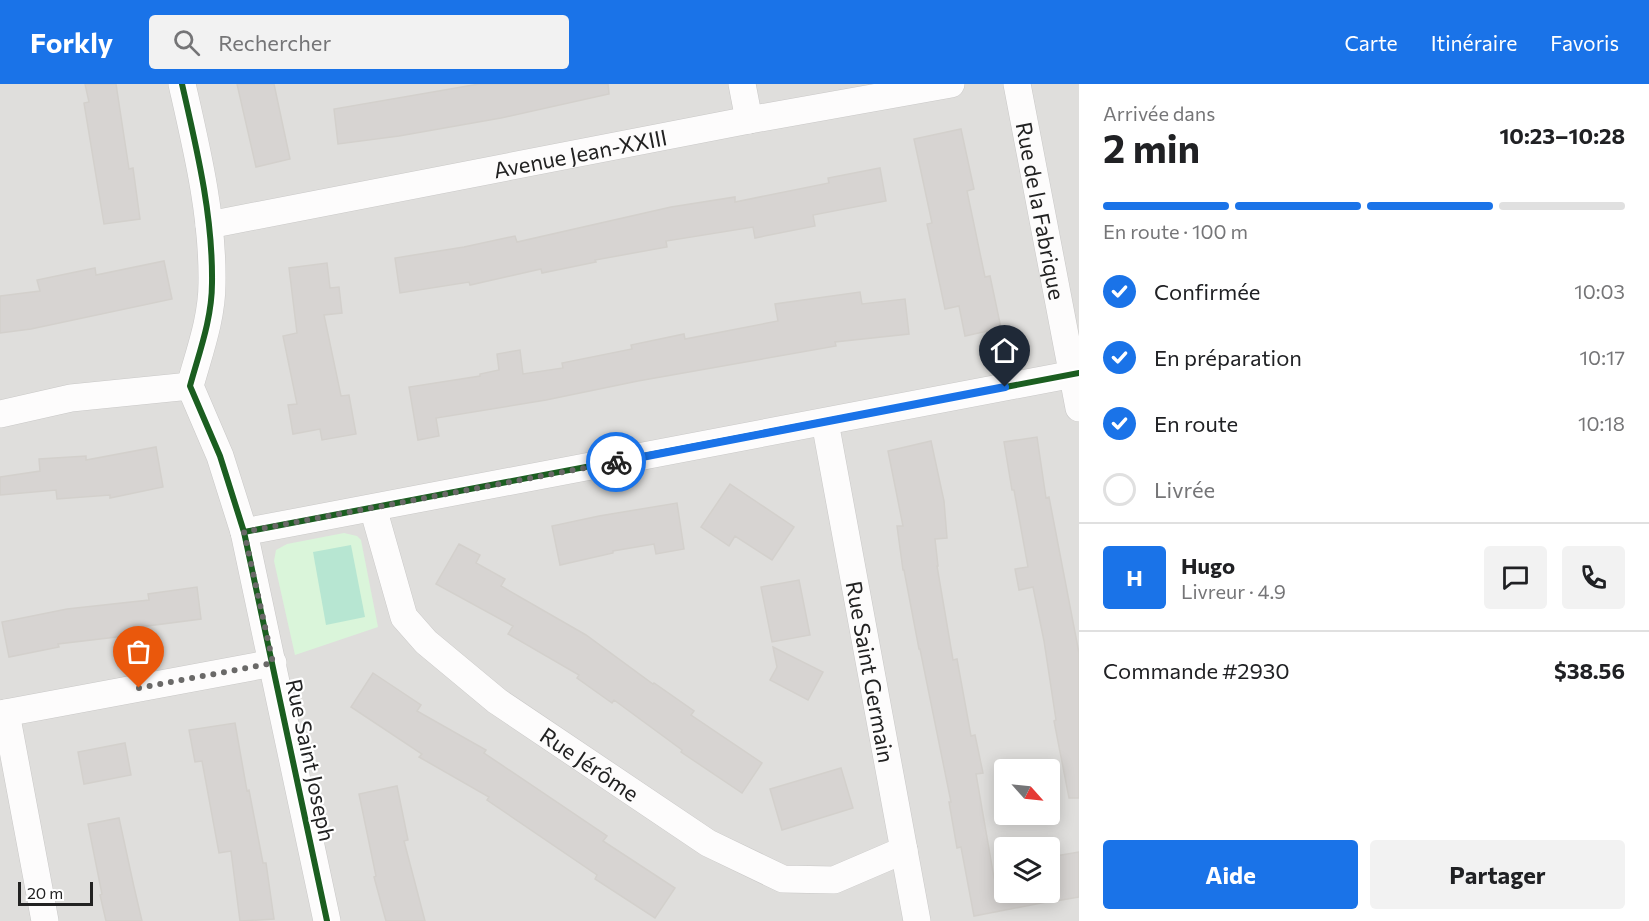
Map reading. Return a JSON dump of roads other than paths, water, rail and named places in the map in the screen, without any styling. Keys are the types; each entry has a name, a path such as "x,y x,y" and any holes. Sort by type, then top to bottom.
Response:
{"street":[{"path":"0,414 71,398 190,386 207,328 213,285 204,181 182,84"},
{"path":"742,84 749,120"},
{"name":"Avenue Jean-XXIII","path":"209,225 749,120 951,84"},
{"name":"Rue de la Fabrique","path":"1017,84 1076,374 1079,408"},
{"path":"244,532 1076,374"},
{"name":"Rue Saint Joseph","path":"190,386 220,456 244,532 327,921"},
{"name":"Rue Saint Germain","path":"825,422 918,921"},
{"name":"Rue Jérôme","path":"373,508 404,617 426,642 497,701 708,843 783,879 834,880 904,850"},
{"path":"45,921 3,713 273,663"}]}
